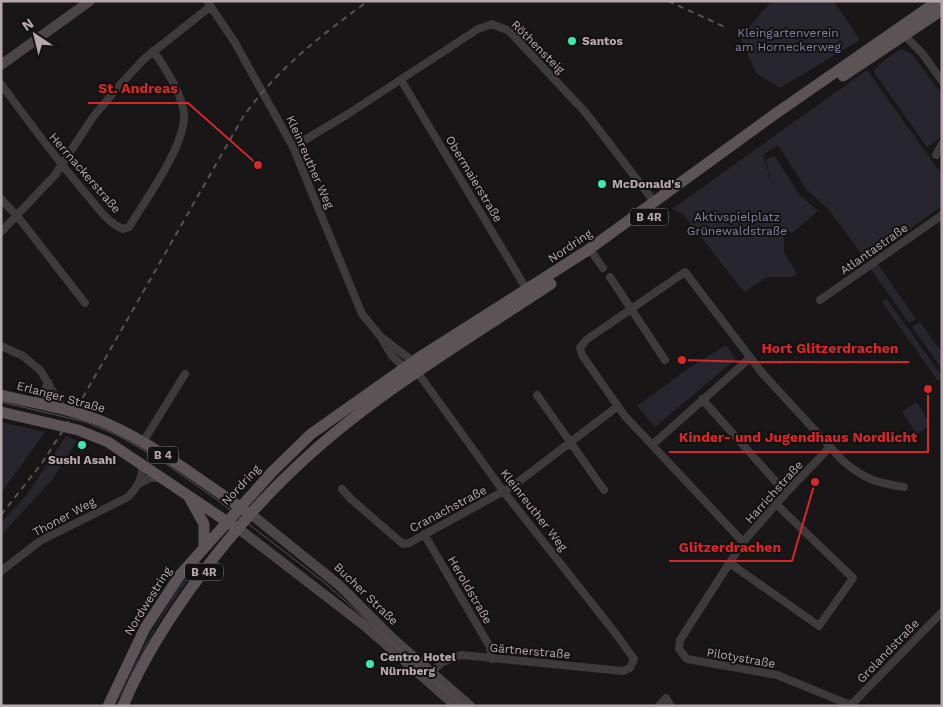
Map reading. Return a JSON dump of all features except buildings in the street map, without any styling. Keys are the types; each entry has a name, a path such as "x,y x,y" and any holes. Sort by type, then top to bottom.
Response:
{"main road":[{"path":"1,65 90,1"},
{"name":"Nordring","path":"226,521 311,434 408,366 527,290 655,203 769,119 938,1"},
{"name":"Nordring","path":"239,529 316,449 418,373 594,255 782,119 942,10"},
{"name":"Erlanger Straße","path":"1,395 63,410 107,424 143,442 240,507"},
{"name":"B 4","path":"1,412 90,434 114,445 239,529"},
{"path":"187,493 204,524 204,546"},
{"name":"Bucher Straße","path":"240,507 339,585 456,706"},
{"name":"Nordwestring","path":"108,706 149,622 175,581 226,521"},
{"name":"Bucher Straße","path":"239,529 427,675 470,706"},
{"name":"B 4R","path":"123,706 143,667 186,597 239,529"}],"street":[{"path":"1,232 18,217 54,175 106,101 153,51 209,4"},
{"name":"Kleinreuther Weg","path":"209,4 234,41 293,147 358,306 368,323 408,366 418,373 504,492 634,659"},
{"name":"Röthensteig","path":"293,147 485,25 492,24 505,28 586,113 655,203"},
{"path":"904,35 922,53 942,81"},
{"name":"Herrnackerstraße","path":"1,84 60,165 117,226 123,229 129,227 167,163 183,124 184,116 181,100 153,51"},
{"name":"Obermaierstraße","path":"401,80 527,290"},
{"path":"936,155 942,144"},
{"path":"1,199 18,217 85,303"},
{"name":"Atlantastraße","path":"820,300 942,215"},
{"path":"594,255 603,268"},
{"path":"743,542 618,406 582,355 580,348 586,340 684,272 750,358 830,448 857,473 867,479 877,483 904,487"},
{"path":"610,277 632,308 634,316 665,360"},
{"name":"Kleinreuther Weg","path":"381,337 408,366"},
{"path":"1,346 23,356 39,369 63,410"},
{"path":"652,445 750,358"},
{"path":"143,442 185,374"},
{"path":"34,403 43,396 48,382"},
{"path":"537,395 604,490"},
{"path":"702,399 786,493"},
{"name":"Cranachstraße","path":"342,489 403,544 504,492 618,406"},
{"name":"Harrichstraße","path":"681,654 679,649 680,640 731,564 743,542 786,493 830,448"},
{"path":"137,485 142,474 142,463"},
{"name":"Thoner Weg","path":"1,571 40,541 121,501 133,492 137,485 150,478 164,478"},
{"path":"731,564 819,626 853,578 776,504"},
{"name":"Heroldstraße","path":"424,534 490,647 492,658"},
{"name":"Grolandstraße","path":"851,705 942,612"},
{"name":"Pilotystraße","path":"681,654 687,659 777,675 851,705"},
{"name":"Gärtnerstraße","path":"427,675 443,662 461,655 623,671 630,668 634,659"},
{"path":"660,706 666,698 671,706"}],"green space":[{"name":"Kleingartenverein am Horneckerweg","path":"772,1 834,1 860,40 780,88 756,73 740,36"},
{"path":"901,49 912,54 942,95 942,137 927,147 873,71 879,67 878,65"},
{"name":"Aktivspielplatz Grünewaldstraße","path":"867,70 942,175 942,206 866,260 828,209 806,189 778,145 763,155 773,189 766,160 774,155 799,194 818,211 792,233 784,230 784,253 797,273 793,277 767,277 744,292 683,214 672,209"},
{"path":"877,263 916,319 909,323 870,268"},
{"path":"886,298 942,376 938,381 882,302"},
{"path":"920,322 942,353 942,369 912,327"},
{"path":"726,345 736,359 655,427 637,406 689,368"},
{"path":"916,402 931,424 917,434 902,412"},
{"path":"1,422 45,432 1,493"},
{"path":"66,436 77,441 52,480 1,535 1,523 26,496"},
{"path":"198,560 200,562 155,628 121,706 115,706 152,630"}],"tram line":[{"path":"1,402 86,422 119,436 159,459 216,499 325,583 463,706"}],"railway":[{"path":"1,515 42,463 74,413 243,117 270,83 300,54 368,1"},
{"path":"668,1 725,27"}],"place":[{"name":"Santos","path":"572,41"},
{"name":"St. Andreas","path":"258,165"},
{"name":"McDonald's","path":"602,184"},
{"name":"Hort Glitzerdrachen","path":"682,360"},
{"name":"Kinder- und Jugendhaus Nordlicht","path":"928,389"},
{"name":"Sushi Asahi","path":"82,445"},
{"name":"Glitzerdrachen","path":"815,482"},
{"name":"Centro Hotel Nürnberg","path":"370,664"}]}
